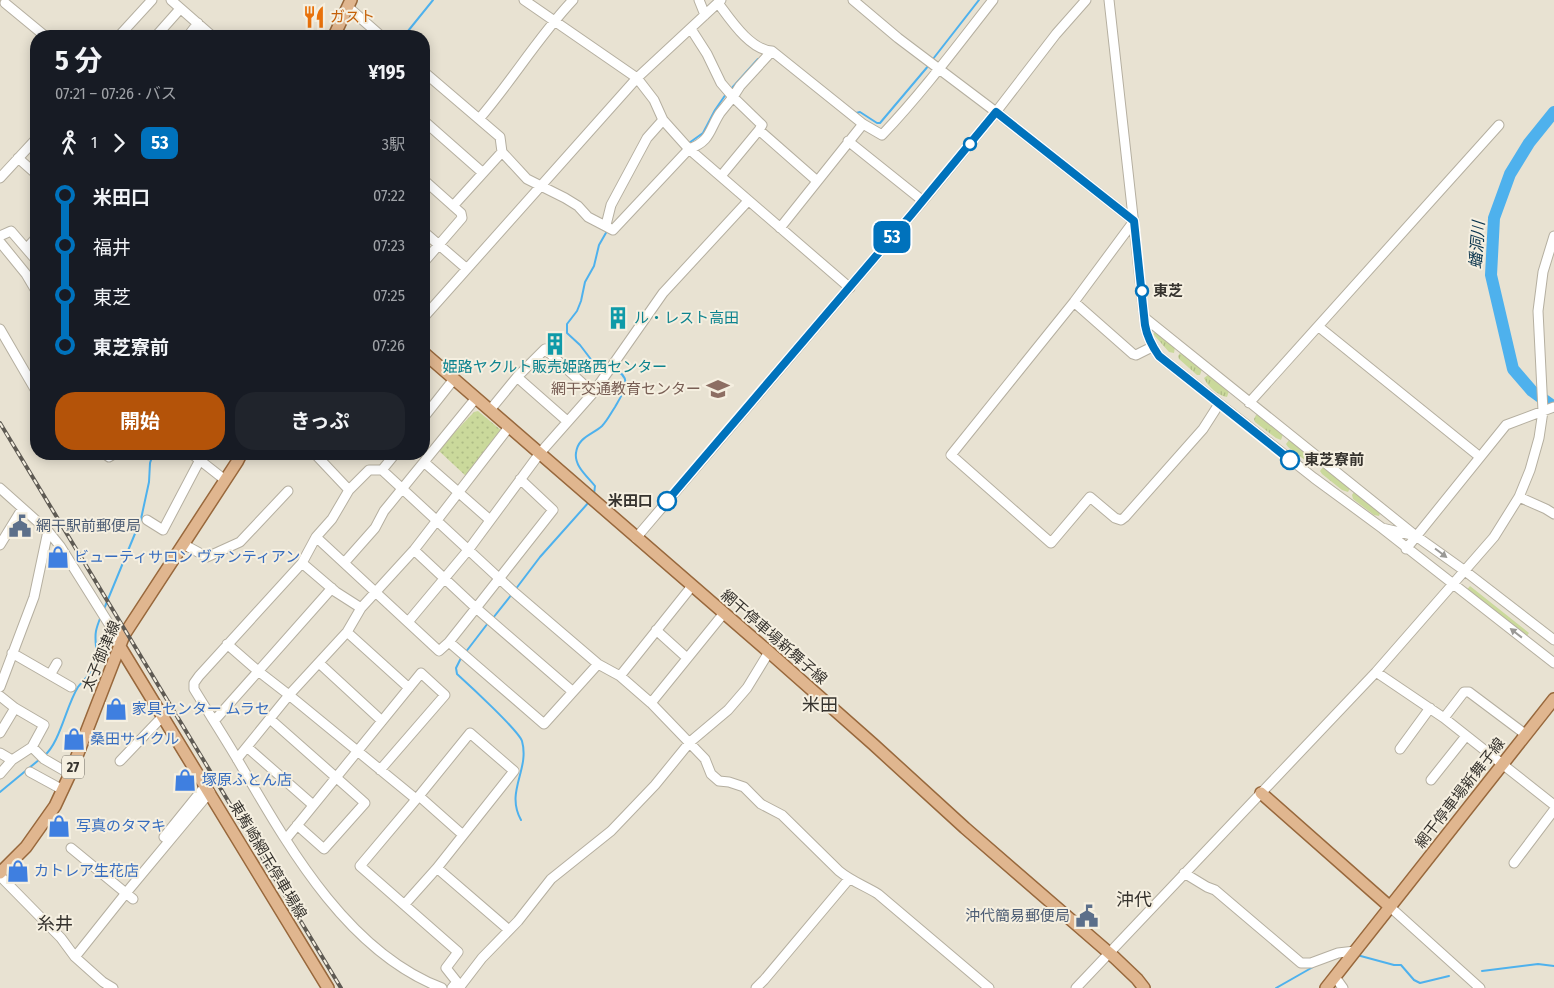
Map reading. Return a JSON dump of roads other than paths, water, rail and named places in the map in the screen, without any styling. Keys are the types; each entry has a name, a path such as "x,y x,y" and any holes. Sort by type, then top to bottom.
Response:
{"main road":[{"path":"337,30 349,4"},
{"name":"網干停車場新舞子線","path":"430,358 874,744 965,828 1110,953 1144,988"},
{"name":"太子御津線","path":"0,875 26,847 49,815 70,774 124,635 238,460"},
{"name":"東觜崎網干停車場線","path":"120,645 328,988"},
{"name":"網干停車場新舞子線","path":"1326,988 1554,699"},
{"path":"1261,793 1389,906"}],"street":[{"path":"124,30 152,0"},
{"path":"171,0 206,30"},
{"path":"524,0 637,78 654,100 663,120 687,147 850,288"},
{"path":"479,119 497,98 521,63 554,21 573,0"},
{"path":"699,0 705,15"},
{"path":"853,0 879,23 1134,221"},
{"path":"430,310 637,78 719,2 732,23 750,41 764,50 772,51 863,124 882,135 940,69 993,0"},
{"path":"636,538 923,201 996,112 1056,34 1086,0"},
{"path":"1109,0 1146,332 1152,347 1159,356 1219,404 1382,528 1416,536"},
{"path":"5,3 38,30"},
{"path":"349,4 376,30"},
{"path":"161,30 180,9"},
{"path":"193,30 198,23"},
{"path":"691,29 707,54 712,68 730,93 762,125 721,176"},
{"path":"430,77 500,137 502,152 527,179 542,185 578,206 588,216 614,230 687,147 698,146 705,141 730,93 740,86 772,51"},
{"path":"609,227 611,205 648,138 663,120"},
{"path":"780,228 848,140 863,124"},
{"path":"1249,403 1499,125"},
{"path":"430,126 483,173"},
{"path":"759,130 817,181"},
{"path":"848,140 923,201"},
{"path":"0,178 30,146"},
{"path":"453,206 502,152"},
{"path":"18,158 30,169"},
{"path":"430,185 461,213 462,218 430,254"},
{"path":"408,622 469,550 540,453 593,393 663,294 748,201"},
{"path":"1134,221 1074,302 951,455 1051,543 1090,498 1115,518 1120,520 1125,517 1203,429 1219,404"},
{"path":"0,236 11,231 30,252"},
{"path":"1076,988 1376,672 1494,537 1519,497 1536,451 1539,412 1538,312 1544,272 1554,236"},
{"path":"430,237 467,269"},
{"path":"0,242 30,281"},
{"path":"27,248 30,245"},
{"path":"1074,302 1132,354 1136,356 1152,347"},
{"path":"1145,318 1416,536 1465,571 1554,640"},
{"path":"1318,327 1480,457"},
{"path":"0,330 30,381"},
{"path":"490,410 517,377 545,349 593,393"},
{"path":"517,377 567,421"},
{"path":"430,409 454,379"},
{"path":"430,457 476,398"},
{"path":"1406,549 1506,425 1554,407"},
{"path":"237,759 289,695 347,632 361,608 414,550 509,427"},
{"path":"147,520 163,530 196,460"},
{"path":"203,460 225,480"},
{"path":"321,460 349,490"},
{"path":"382,470 390,460"},
{"path":"344,563 376,528 384,511 427,460"},
{"path":"425,463 490,520"},
{"path":"442,988 412,975 382,954 363,937 315,880 286,839 194,689 194,684 226,644 302,562 316,537 332,519 349,490 369,470 382,470 498,578 598,664 620,676 651,703 705,759 711,774 719,781 744,787 761,804 782,815 849,879 862,884 878,894 989,988"},
{"path":"316,537 440,651 552,510 520,479"},
{"path":"0,488 48,532 60,546 120,645"},
{"path":"183,544 207,557 240,542 288,491"},
{"path":"1519,497 1554,514"},
{"path":"0,545 22,509"},
{"path":"1368,516 1406,549 1554,663"},
{"path":"0,687 3,664 12,653 34,597 48,532"},
{"path":"414,550 476,608 572,691"},
{"path":"302,562 332,588 361,608"},
{"path":"620,676 692,586"},
{"path":"214,720 332,588"},
{"path":"651,703 724,613"},
{"path":"656,630 687,658"},
{"path":"347,632 409,688"},
{"path":"449,642 544,724 598,664"},
{"path":"226,644 380,770 463,834"},
{"path":"459,988 482,958 509,930 551,879 611,831 655,785 690,742 728,710 747,688 769,652"},
{"path":"12,653 71,687"},
{"path":"50,675 57,663"},
{"path":"319,663 382,721"},
{"path":"1376,672 1444,718 1554,805"},
{"path":"286,839 421,673 445,695 380,770"},
{"path":"1444,718 1464,692 1470,692 1526,734"},
{"path":"0,696 15,708 44,725 32,747 12,760 0,774"},
{"path":"0,733 15,708"},
{"path":"1400,748 1430,708"},
{"path":"120,761 163,716"},
{"path":"270,719 365,803 324,849 297,825"},
{"path":"404,905 437,868 514,770 470,732 418,798 360,866 404,905 458,952 446,968 457,982 459,988"},
{"path":"1432,780 1466,736"},
{"path":"32,747 44,759 70,774"},
{"path":"247,747 313,805"},
{"path":"0,753 12,760"},
{"path":"30,772 63,790"},
{"path":"75,957 129,896 208,789"},
{"path":"1514,863 1554,810"},
{"path":"71,848 129,896"},
{"path":"437,868 509,930"},
{"path":"1184,873 1207,888 1215,890 1301,963 1310,963 1338,953 1355,951"},
{"path":"0,875 61,938 100,985 113,988"},
{"path":"756,988 849,879"},
{"path":"1389,906 1480,988"},
{"path":"1334,978 1338,980 1343,988"}],"waterway":[{"path":"409,30 433,0"},
{"path":"933,59 979,0"},
{"path":"731,89 758,59"},
{"path":"856,113 860,112 880,123 929,65"},
{"path":"689,143 703,133 726,94"},
{"name":"蟠洞川","path":"1554,112 1529,143 1510,174 1494,218 1491,275 1513,369 1532,391 1554,407"},
{"path":"607,231 599,245 594,266 585,282 577,311 567,324 567,333 580,345 593,362 608,367"},
{"path":"594,494 595,486 579,467 576,453 582,440 606,422 624,391 624,376 613,369"},
{"path":"104,609 141,519 149,482 151,460"},
{"path":"515,590 540,557 589,502"},
{"path":"493,618 512,594"},
{"path":"44,756 50,750 59,733 78,687 95,666 96,635 101,616"},
{"path":"465,653 488,623"},
{"path":"462,656 456,668 457,674 503,718 519,735 522,741 523,761 516,790 517,809 521,820"},
{"path":"0,792 40,759"},
{"path":"1357,955 1394,965 1401,965 1414,980 1420,983 1449,976"},
{"path":"1482,971 1538,964 1554,966"},
{"path":"1276,988 1313,967"}],"railway":[{"path":"0,423 341,988"}],"place":[{"name":"ガスト","path":"314,17"},
{"name":"東芝","path":"1142,291"},
{"name":"ル・レスト高田","path":"618,318"},
{"name":"姫路ヤクルト販売姫路西センター","path":"555,344"},
{"name":"網干交通教育センター","path":"718,389"},
{"name":"東芝寮前","path":"1290,460"},
{"name":"米田口","path":"667,501"},
{"name":"網干駅前郵便局","path":"20,526"},
{"name":"ビューティサロン ヴァンティアン","path":"58,557"},
{"name":"家具センター ムラセ","path":"116,709"},
{"name":"桑田サイクル","path":"74,739"},
{"name":"塚原ふとん店","path":"185,780"},
{"name":"写真のタマキ","path":"59,826"},
{"name":"カトレア生花店","path":"18,871"},
{"name":"沖代簡易郵便局","path":"1087,916"}],"district":[{"name":"米田","path":"820,705"},
{"name":"沖代","path":"1134,900"},
{"name":"糸井","path":"55,924"}]}
